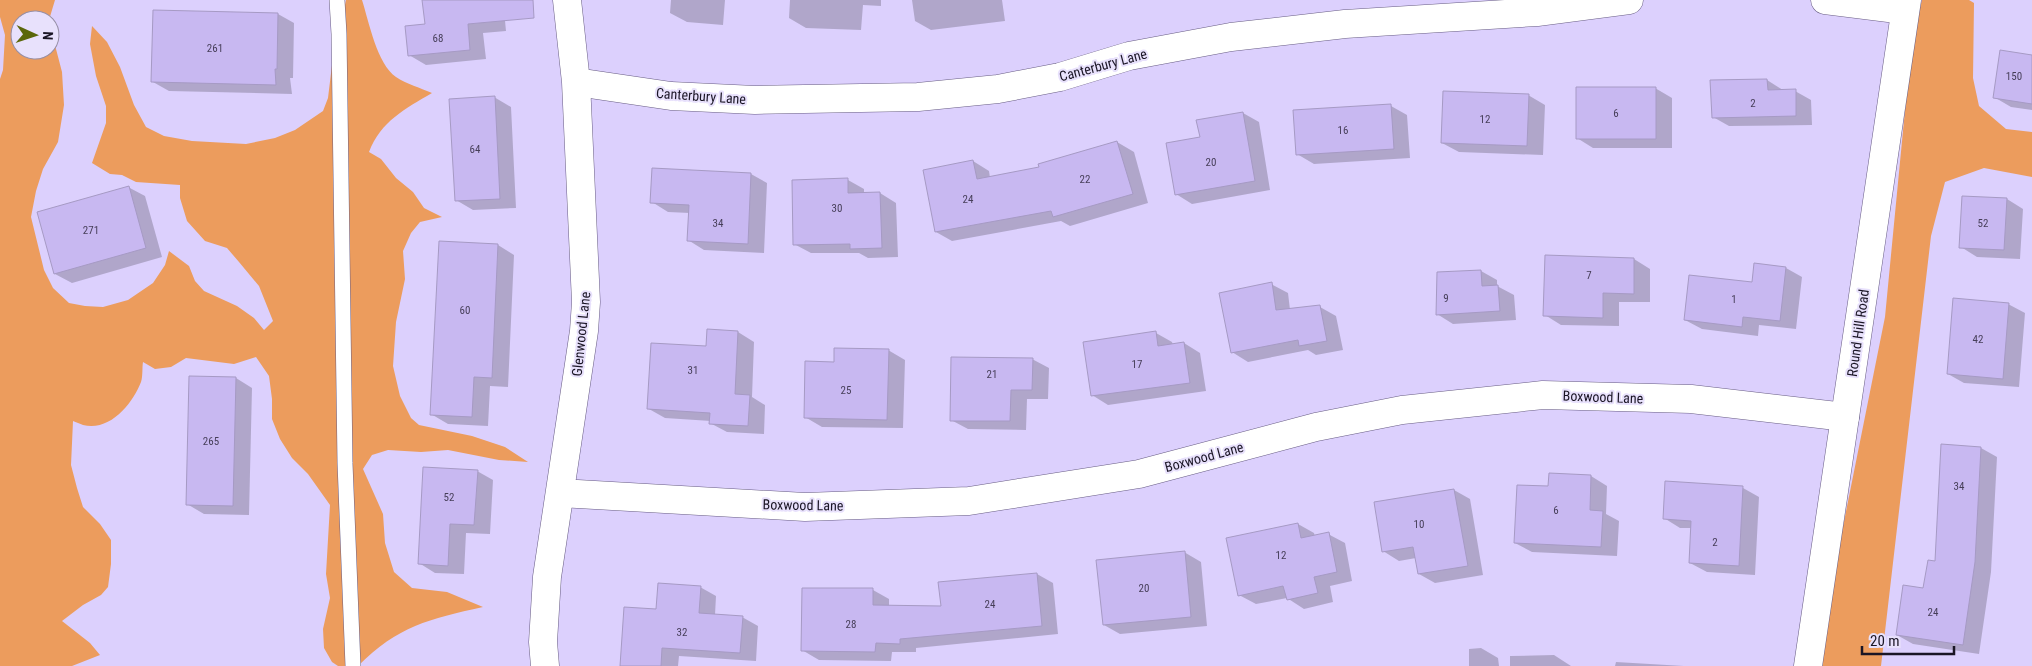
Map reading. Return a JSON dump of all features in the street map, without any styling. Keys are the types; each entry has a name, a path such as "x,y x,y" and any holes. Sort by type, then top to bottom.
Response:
{"street":[{"name":"Glenwood Lane","path":"545,666 543,642 547,578 584,331 586,302 576,82 567,0"},
{"name":"Canterbury Lane","path":"576,82 671,96 755,100 918,97 998,88 1051,78 1129,56 1232,37 1345,24 1537,12 1629,0"},
{"path":"1825,0 1906,5"},
{"name":"Round Hill Road","path":"1808,666 1906,5"},
{"name":"Boxwood Lane","path":"560,493 805,507 969,501 1139,474 1316,427 1402,410 1543,395 1691,400 1846,417"}],"lane":[{"path":"337,0 340,34 345,453 353,666"}],"shaded area":[{"path":"0,0 55,0 52,10 10,10 10,60 59,60 62,72 64,105 58,142 43,169 31,217 44,270 53,288 69,303 85,306 103,307 128,300 153,283 165,265 169,251 189,266 195,281 204,291 237,306 254,318 264,330 273,321 259,286 227,248 205,241 187,221 180,198 180,185 136,182 122,175 110,174 92,163 106,123 106,106 96,76 90,44 92,26 107,42 120,67 134,105 146,127 164,136 192,141 246,144 275,138 295,130 323,111 328,98 333,57 346,0 362,0 374,42 389,71 404,82 432,93 403,111 387,124 374,141 369,152 381,159 396,178 413,192 424,208 442,217 420,222 411,233 403,251 405,279 396,322 393,366 400,396 411,418 419,425 472,436 505,447 528,462 499,460 448,450 421,452 388,450 372,455 363,469 383,514 385,543 394,572 412,588 447,592 483,607 430,620 415,626 387,642 358,666 338,666 332,662 324,648 323,629 330,598 326,574 330,505 308,474 292,458 280,439 272,419 269,376 256,357 234,364 186,358 171,367 155,369 143,362 142,380 132,399 119,414 111,420 93,426 73,421 71,465 77,488 83,507 100,524 111,540 111,564 108,587 101,595 83,605 62,621 90,643 100,655 72,666 0,666 0,79 3,70 5,35 0,17"},
{"path":"1922,0 1969,0 1974,3 1973,78 1979,106 2006,129 2032,132 2032,177 1984,168 1945,182 1931,236 1881,666 1815,666 1885,317 1912,38"}],"building":[{"path":"422,0 533,0 534,18 468,24 470,50 408,56 405,26 425,24"},
{"path":"153,10 278,13 276,85 151,82"},
{"path":"2000,50 2032,55 2032,104 1993,98"},
{"path":"1767,79 1768,90 1796,89 1796,116 1712,118 1710,80"},
{"path":"1576,87 1656,87 1656,139 1576,139"},
{"path":"1443,91 1529,94 1527,146 1441,143"},
{"path":"495,96 500,199 455,201 449,99"},
{"path":"1391,104 1394,149 1296,155 1293,110"},
{"path":"1243,112 1255,181 1175,195 1166,143 1200,137 1196,120"},
{"path":"1117,141 1133,194 1053,217 1051,211 935,232 923,170 973,160 977,179 1039,167 1038,164"},
{"path":"652,168 751,173 748,244 687,241 689,205 650,203"},
{"path":"848,178 848,193 880,192 882,248 850,249 850,244 793,245 792,180"},
{"path":"129,186 146,248 54,274 37,212"},
{"path":"1962,196 2007,198 2004,250 1959,248"},
{"path":"439,241 498,244 492,378 474,377 472,417 430,415"},
{"path":"1545,255 1634,258 1634,294 1603,293 1603,318 1543,316"},
{"path":"1754,263 1786,267 1780,321 1743,317 1742,327 1684,320 1689,275 1752,282"},
{"path":"1481,270 1482,286 1498,285 1500,311 1436,315 1437,272"},
{"path":"1272,282 1276,310 1320,305 1327,341 1299,346 1298,340 1231,353 1219,293"},
{"path":"1953,298 2009,303 2003,379 1947,374"},
{"path":"707,329 738,331 735,394 750,395 748,426 709,424 710,413 647,409 651,343 706,346"},
{"path":"1156,331 1158,346 1184,342 1190,383 1091,396 1083,342"},
{"path":"834,348 889,349 887,420 804,418 805,361 834,362"},
{"path":"951,357 1033,358 1032,390 1011,390 1010,421 950,421"},
{"path":"189,376 236,377 233,506 186,505"},
{"path":"1941,444 1981,447 1975,562 1963,645 1896,635 1903,585 1923,588 1928,560 1935,561"},
{"path":"423,467 478,470 474,525 450,524 448,566 418,564"},
{"path":"1549,473 1591,475 1590,510 1603,511 1601,547 1514,543 1517,485 1548,486"},
{"path":"1665,481 1743,486 1739,566 1689,563 1691,521 1663,519"},
{"path":"1454,489 1468,566 1418,574 1413,547 1382,552 1374,502"},
{"path":"1298,523 1301,538 1329,532 1337,572 1314,577 1318,593 1287,600 1283,586 1238,596 1226,538"},
{"path":"1185,551 1191,617 1103,625 1096,560"},
{"path":"1037,573 1042,626 900,639 900,644 876,643 875,652 801,651 802,588 873,588 873,605 941,606 938,582"},
{"path":"658,583 701,586 699,613 743,616 740,653 662,648 661,666 620,666 624,607 656,609"}]}
